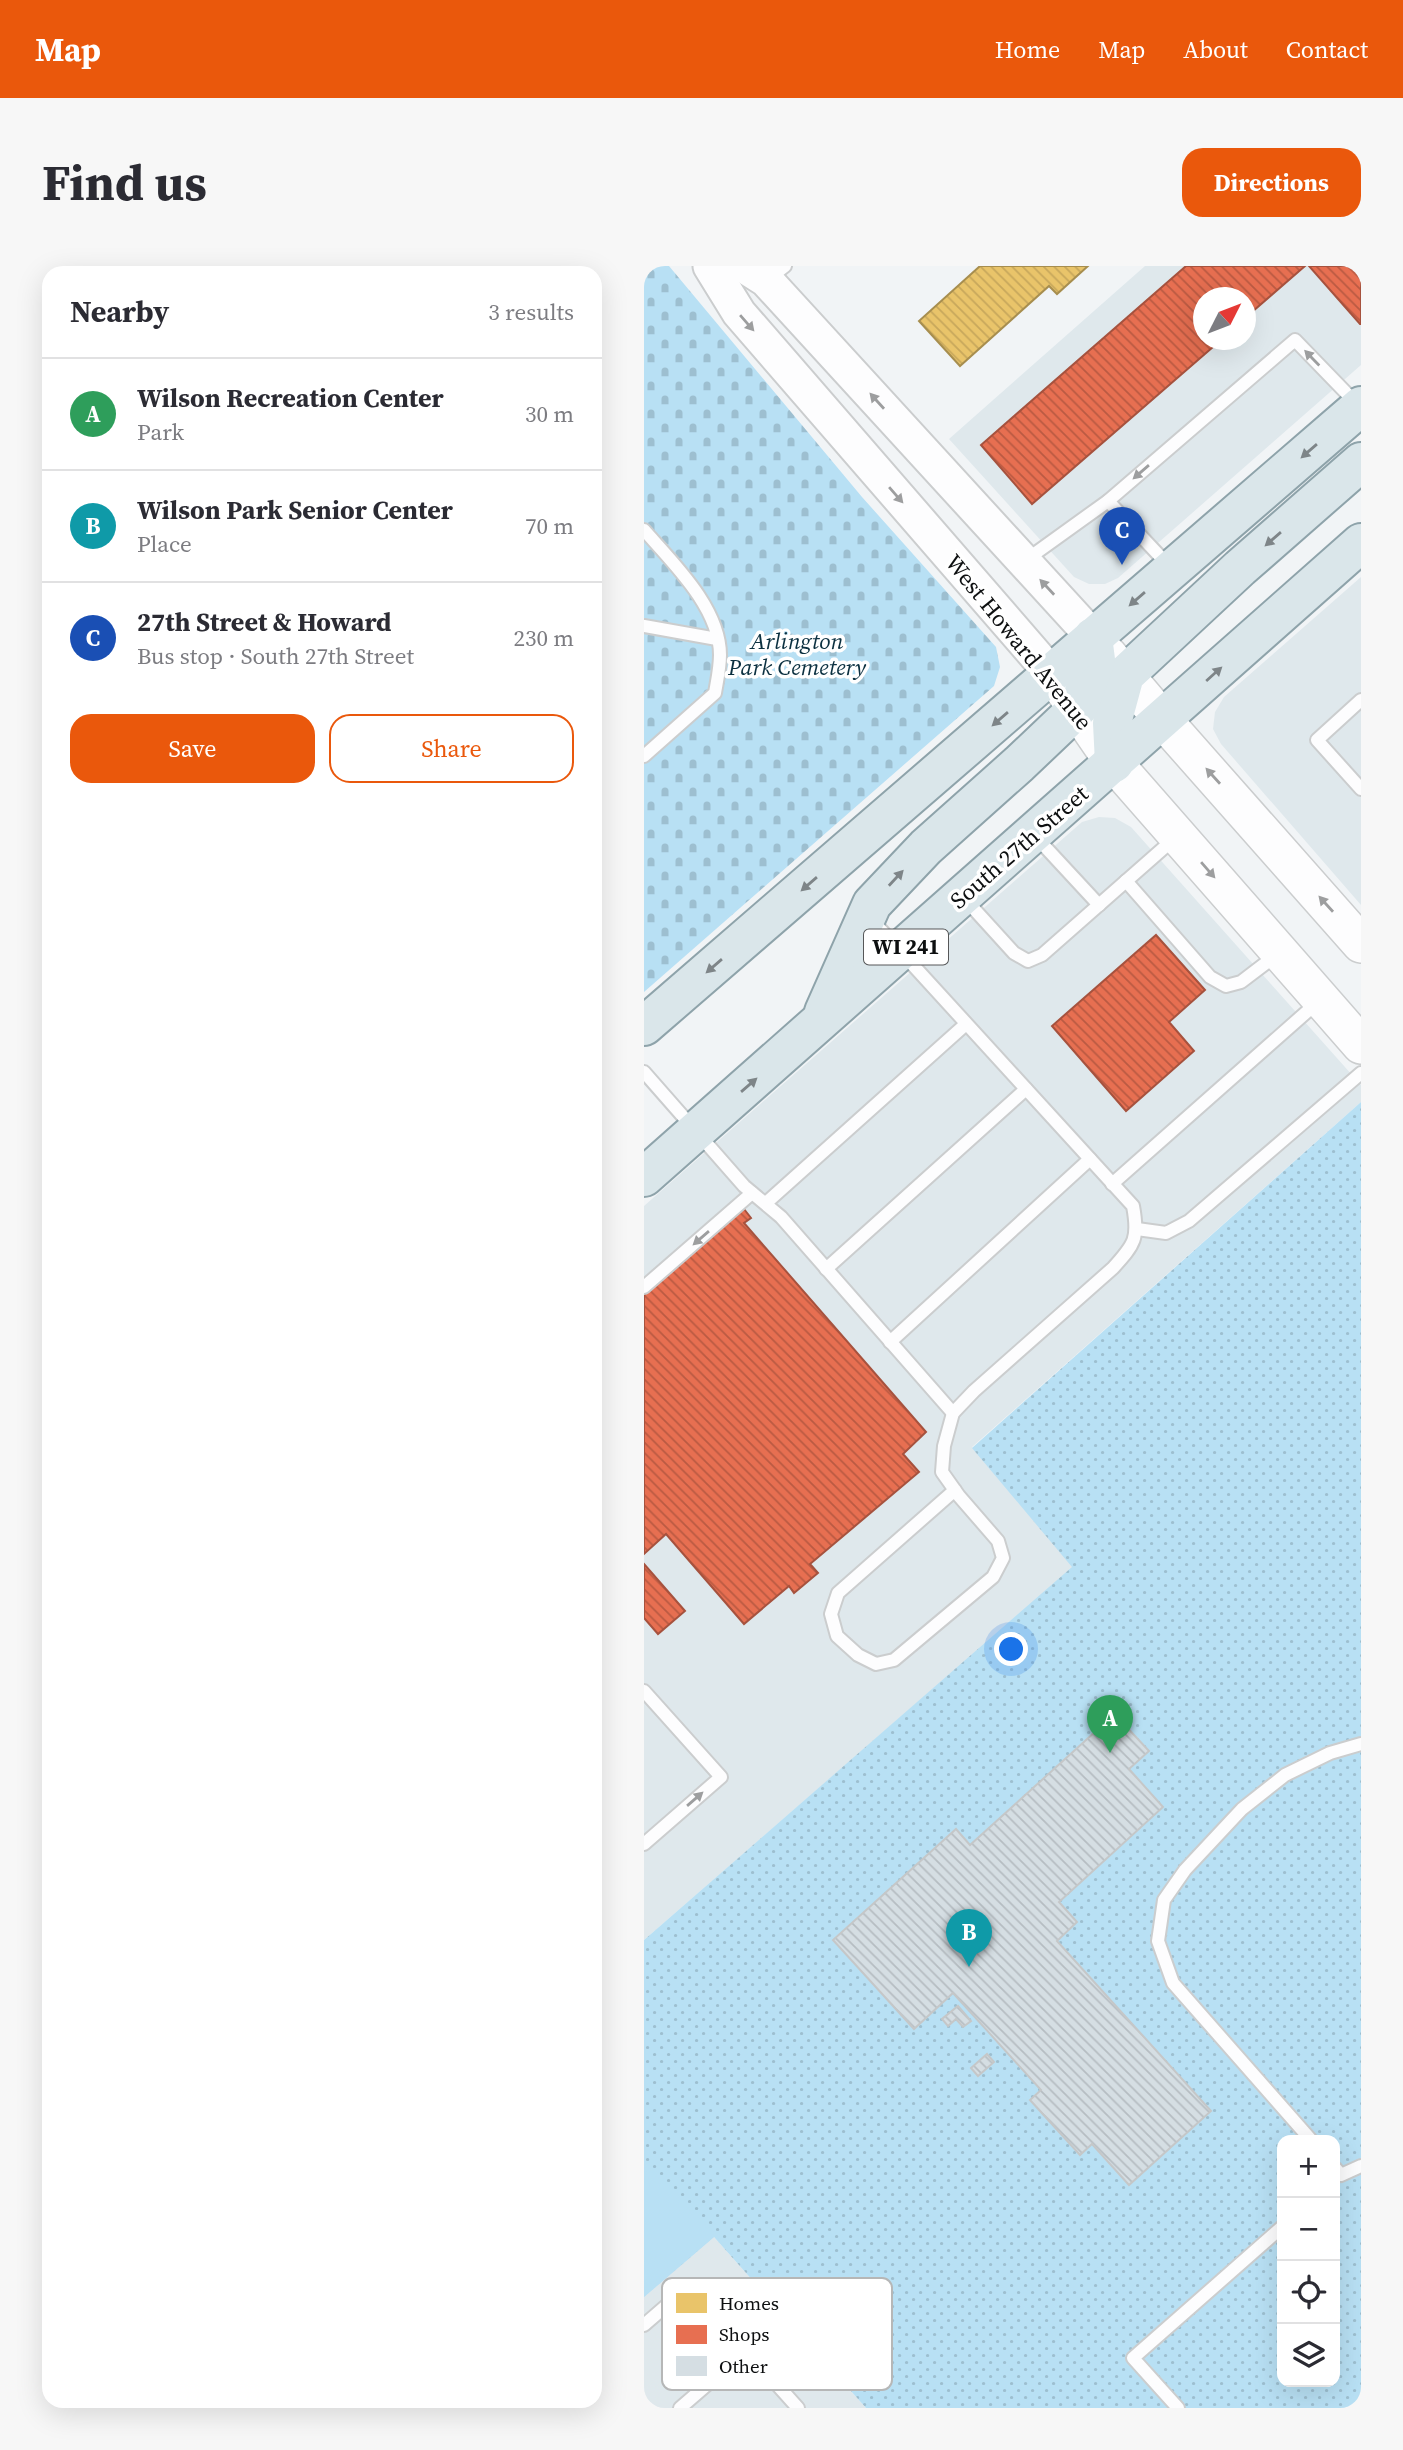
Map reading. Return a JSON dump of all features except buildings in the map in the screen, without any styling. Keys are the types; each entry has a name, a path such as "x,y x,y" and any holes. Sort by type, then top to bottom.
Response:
{"main road":[{"path":"644,1026 1360,407"},
{"path":"1114,763 1112,723 1125,675 1240,568 1361,462"},
{"name":"South 27th Street","path":"644,1177 1361,543"},
{"path":"1093,637 1361,944"},
{"path":"819,1023 872,904 926,847 1078,708 1096,660 1093,637"},
{"name":"West Howard Avenue","path":"1052,674 1114,763 1361,1045"}],"street":[{"name":"West Howard Avenue","path":"710,266 739,313 1052,674"},
{"path":"765,271 1093,637"}],"lane":[{"path":"1024,561 1108,501 1295,340 1360,407"},
{"path":"1108,501 1172,569"},
{"path":"644,530 682,574 712,616 720,653 716,693 644,756"},
{"path":"644,626 717,639"},
{"path":"1361,700 1317,740 1361,789"},
{"path":"1034,834 1099,905"},
{"path":"963,897 1014,953 1028,961 1042,955 1178,835"},
{"path":"1126,881 1210,977 1226,986 1241,982 1280,952"},
{"path":"867,915 1133,1206 1137,1229 1130,1250 1114,1268 974,1391 953,1413 944,1446 942,1472 998,1541 1003,1558 993,1577 894,1660 876,1664 858,1655 837,1636 831,1614 838,1593 955,1490"},
{"path":"1112,1184 1321,999"},
{"path":"765,1203 966,1024"},
{"path":"644,1072 744,1186 781,1217 953,1413"},
{"path":"1137,1229 1166,1233 1189,1221 1361,1073"},
{"path":"826,1269 1026,1089"},
{"path":"890,1342 1090,1159"},
{"path":"644,1287 752,1193"},
{"path":"644,1691 720,1777 644,1844"},
{"path":"1307,2135 1173,1983 1158,1941 1164,1900 1185,1870 1242,1810 1285,1776 1331,1753 1361,1744"},
{"path":"1340,2174 1361,2166"},
{"path":"1178,2408 1133,2358 1277,2231"},
{"path":"644,2325 662,2309"},
{"path":"680,2408 701,2390"},
{"path":"782,2390 798,2408"}],"shaded area":[{"path":"1145,266 1361,266 1361,365 1118,578 1105,584 1089,584 1074,577 949,439"},
{"path":"1361,577 1361,905 1221,744 1213,729 1215,712 1224,697"},
{"path":"1099,817 1115,818 1131,827 1361,1085 1361,1102 972,1447 1073,1567 644,1940 644,1206 1082,822"},
{"path":"714,2237 750,2278 666,2278"},
{"path":"662,2282 662,2390 850,2390 866,2408 644,2408 644,2297"}],"green space":[{"name":"Arlington Park Cemetery","path":"644,266 669,266 862,497 996,647 1000,667 994,686 644,992"},
{"path":"1361,1102 1361,2408 866,2408 850,2390 892,2390 892,2278 750,2278 714,2237 666,2278 662,2278 662,2282 644,2297 644,1940 1072,1567 972,1448"},
{"path":"644,2159 714,2237 666,2278 662,2278 662,2282 644,2297"}],"place":[{"name":"27th Street & Howard","path":"1122,565"},
{"name":"Wilson Recreation Center","path":"1110,1753"},
{"name":"Wilson Park Senior Center","path":"969,1967"}]}
